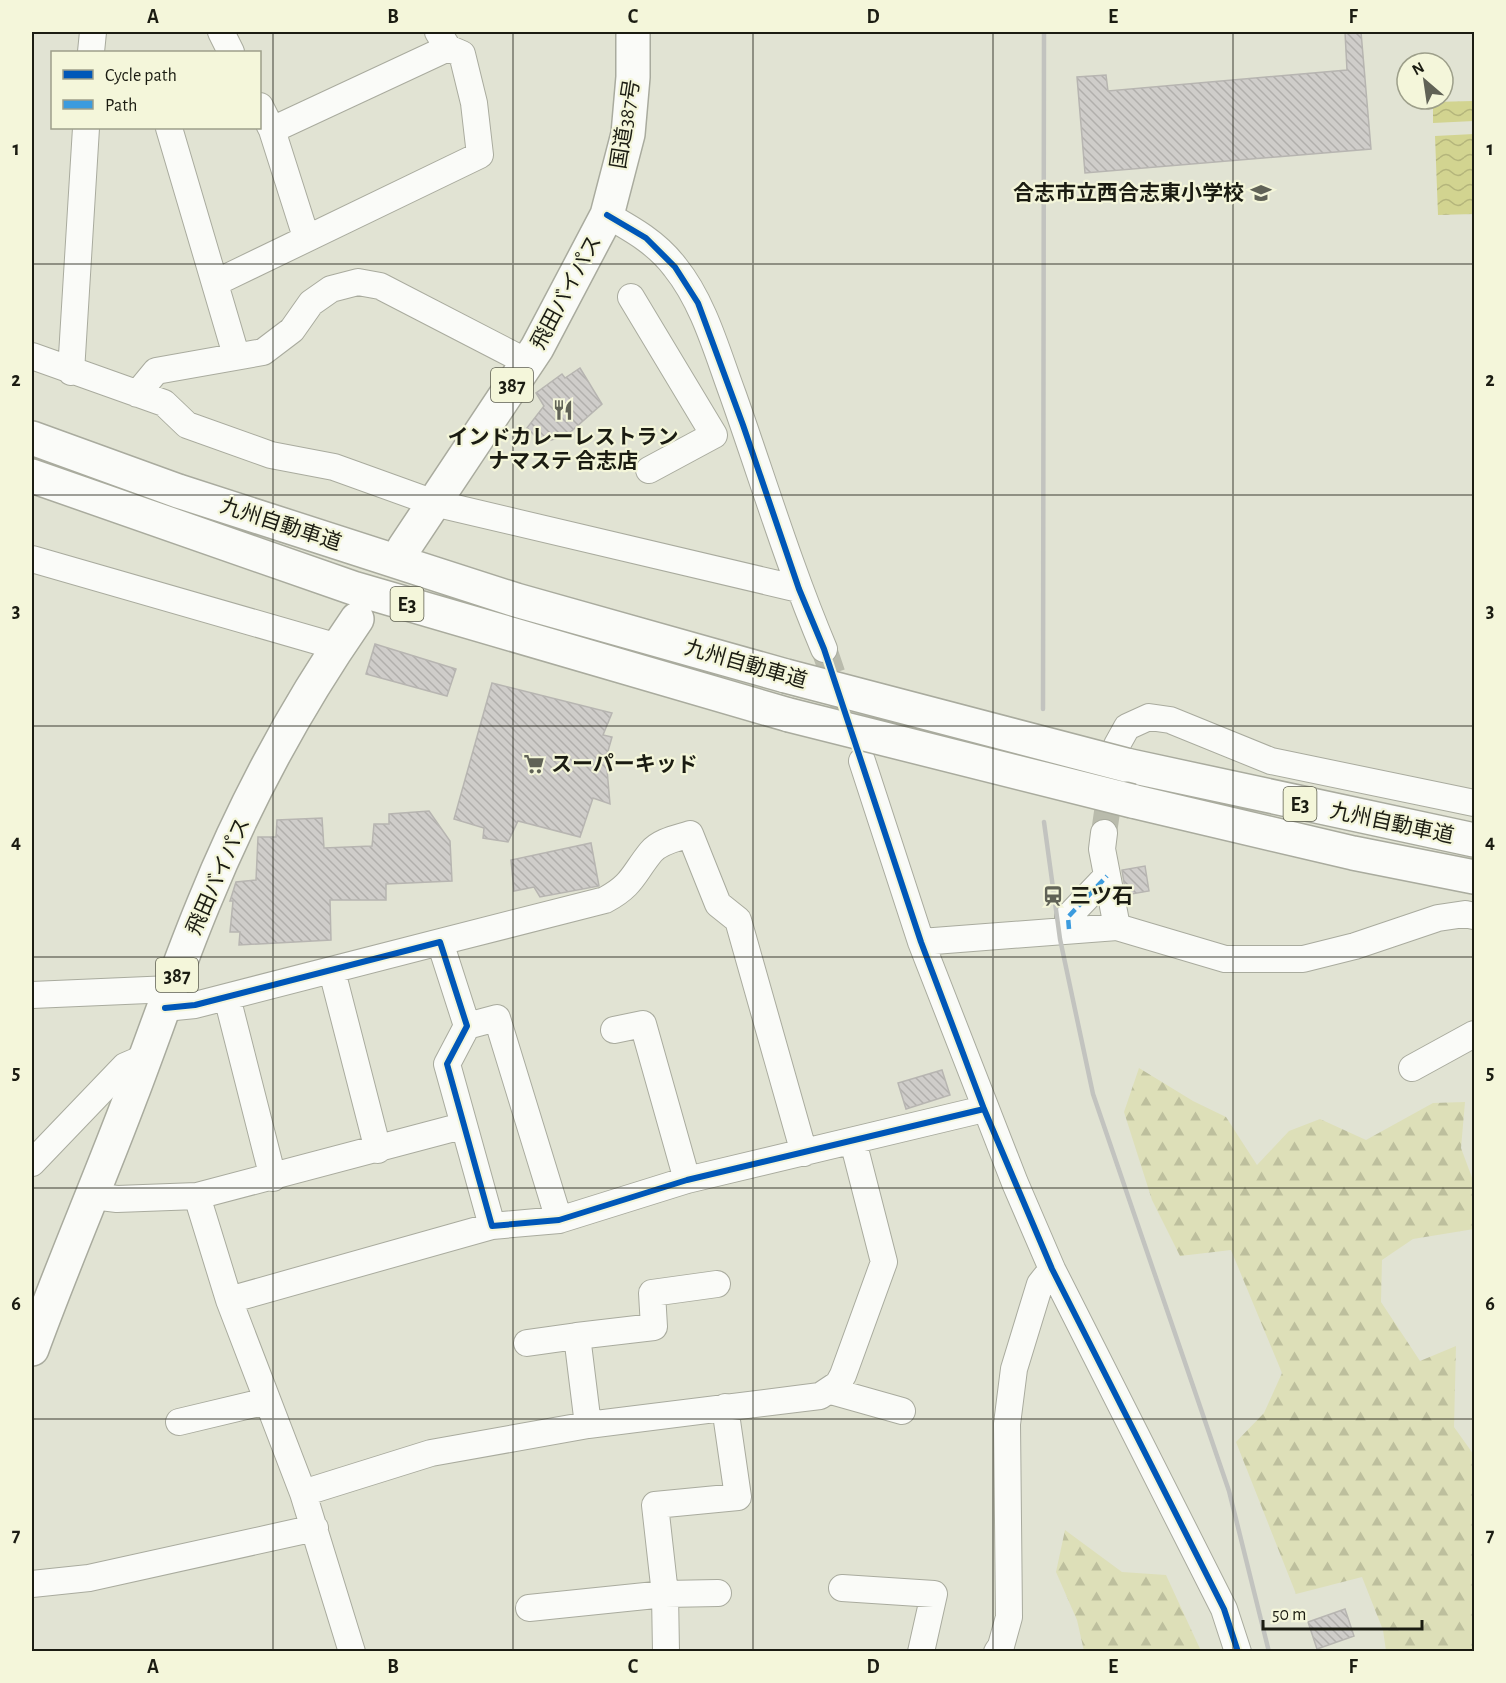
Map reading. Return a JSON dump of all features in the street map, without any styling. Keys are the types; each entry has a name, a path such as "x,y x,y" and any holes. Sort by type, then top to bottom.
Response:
{"highway":[{"name":"国道387号","path":"607,215 628,134 633,77 633,32"},
{"name":"飛田バイパス","path":"404,548 527,362 570,288 607,215"},
{"name":"九州自動車道","path":"32,438 178,490 516,600 786,676 1474,840"},
{"name":"九州自動車道","path":"32,476 353,588 789,715 1132,801 1353,853 1474,878"},
{"name":"飛田バイパス","path":"32,1349 93,1196 203,905 237,829 278,749 357,619"}],"street":[{"path":"91,51 93,32"},
{"path":"221,32 230,51"},
{"path":"217,282 306,237 480,155 474,103 462,54 443,40 272,130"},
{"path":"261,108 272,130 306,237"},
{"path":"71,372 86,129"},
{"path":"169,129 217,282 236,355"},
{"path":"607,215 646,238 675,267 698,303 743,425 799,589 824,649"},
{"path":"137,394 156,371 263,352 292,330 318,298 331,289 358,282 380,286 527,362"},
{"path":"631,297 714,435"},
{"path":"32,356 71,372 164,403 187,425 271,455 334,467 434,503 799,589"},
{"path":"649,470 714,435 743,425"},
{"path":"32,558 338,647"},
{"path":"1122,755 1127,727 1149,717 1170,720 1271,761 1474,803"},
{"path":"862,761 921,942 984,1109 1052,1269 1224,1609 1238,1652"},
{"path":"1104,833 1102,849 1112,927"},
{"path":"32,995 168,998 195,1005 605,900 621,891 640,870 652,851 664,843 690,834 718,904 738,920 804,1153"},
{"path":"1068,923 1107,876"},
{"path":"921,942 1068,923 1112,927 1225,959 1303,959 1355,946 1438,918 1465,914 1474,916"},
{"path":"440,942 467,1026 447,1064 462,1126 492,1226"},
{"path":"333,971 378,1150"},
{"path":"227,997 273,1178"},
{"path":"467,1026 497,1018 559,1220"},
{"path":"614,1030 644,1024 687,1180"},
{"path":"1412,1068 1474,1034"},
{"path":"32,1162 125,1066 146,1057"},
{"path":"229,1300 492,1226 559,1220 687,1180 984,1109"},
{"path":"93,1196 117,1199 197,1196 273,1178 462,1126"},
{"path":"303,1493 431,1453 588,1425 820,1396 831,1391 843,1375 884,1262 853,1141"},
{"path":"197,1196 229,1300 315,1528 352,1652"},
{"path":"997,1652 1001,1646 1009,1617 1007,1424 1014,1369 1040,1284 1052,1269"},
{"path":"527,1343 654,1327 652,1293 717,1284"},
{"path":"577,1336 588,1425"},
{"path":"831,1391 902,1411"},
{"path":"179,1422 267,1401"},
{"path":"666,1652 665,1594 655,1505 738,1497 725,1407"},
{"path":"32,1584 89,1578 315,1528"},
{"path":"842,1588 934,1594 921,1652"},
{"path":"530,1608 665,1594 718,1593"}],"green space":[{"path":"1139,1068 1193,1101 1226,1117 1257,1165 1289,1131 1320,1119 1366,1140 1433,1103 1465,1102 1461,1148 1474,1183 1474,1229 1413,1239 1382,1260 1381,1302 1420,1361 1456,1346 1454,1427 1474,1455 1474,1651 1386,1651 1383,1630 1362,1577 1296,1594 1236,1442 1264,1413 1282,1373 1231,1250 1180,1256 1152,1200 1124,1112"},
{"path":"1065,1530 1122,1572 1166,1575 1201,1651 1084,1651 1077,1620 1056,1572"}],"water":[{"path":"1455,101 1473,101 1474,121 1433,123 1433,111 1455,111"},
{"path":"1474,134 1474,214 1438,215 1435,136"}],"building":[{"path":"1345,32 1361,32 1371,149 1085,173 1077,77 1106,75 1108,91 1347,70"},
{"path":"580,368 602,404 567,435 542,443 527,428 544,406 536,393 562,374 565,378"},
{"path":"375,644 456,669 447,696 366,674"},
{"path":"492,683 612,713 603,735 612,737 606,758 610,804 593,798 580,837 518,821 508,842 483,838 484,828 454,819"},
{"path":"429,811 450,841 452,881 386,884 386,900 330,900 331,940 239,945 240,932 230,932 233,901 230,901 236,882 256,880 258,837 276,837 277,820 322,818 324,848 372,846 374,824 389,824 389,814"},
{"path":"591,843 599,886 540,897 534,887 514,891 511,860"},
{"path":"1145,866 1149,891 1126,895 1122,870"},
{"path":"942,1070 950,1095 906,1109 898,1083"},
{"path":"1345,1609 1354,1636 1317,1649 1308,1622"}],"tunnel":[{"path":"824,649 856,743"},
{"path":"1104,833 1112,777"}],"railway":[{"path":"1043,709 1044,32"},
{"path":"1044,822 1060,939 1093,1094 1229,1491 1269,1652"}],"marked path":[{"path":"1069,929 1068,917 1107,876"}],"cycle path":[{"path":"607,215 646,238 675,267 698,303 743,425 799,589 824,649 921,942 984,1109 1052,1269 1224,1609 1238,1652"},
{"path":"165,1008 195,1005 440,942 467,1026 447,1064 492,1226 559,1220 687,1180 984,1109"}],"place":[{"name":"合志市立西合志東小学校","path":"1261,193"},
{"name":"インドカレーレストラン ナマステ 合志店","path":"563,410"},
{"name":"スーパーキッド","path":"534,764"},
{"name":"三ツ石","path":"1053,896"}]}
